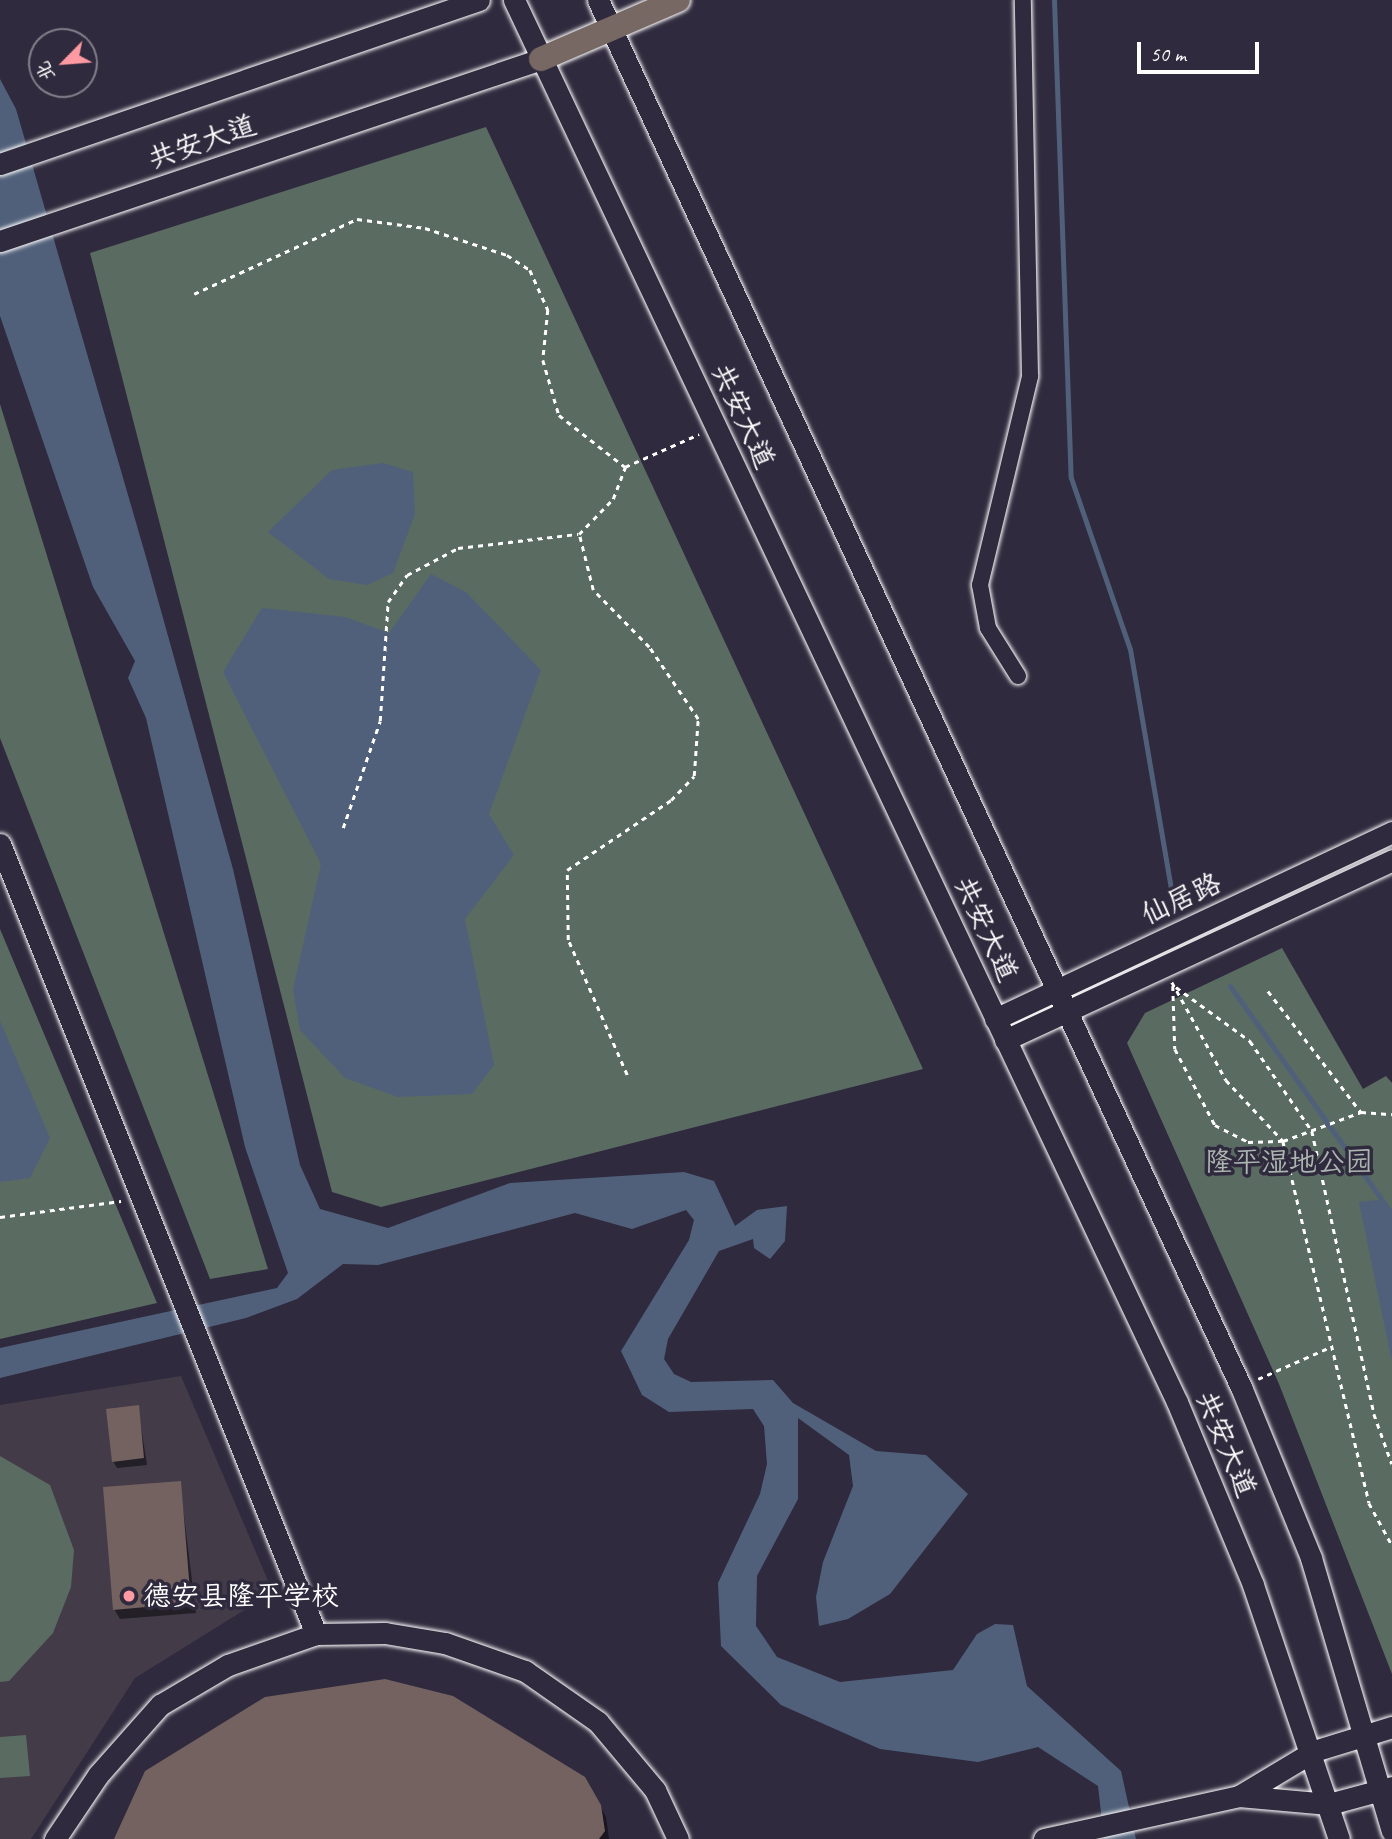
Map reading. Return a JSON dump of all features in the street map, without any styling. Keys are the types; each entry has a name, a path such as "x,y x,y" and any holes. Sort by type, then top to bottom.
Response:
{"main road":[{"name":"共安大道","path":"1,164 479,0"},
{"name":"共安大道","path":"514,0 1177,1402 1314,1751 1338,1839"},
{"name":"共安大道","path":"598,0 1053,990 1241,1387 1311,1558 1364,1734 1386,1788"},
{"name":"共安大道","path":"1,240 541,59 678,0"},
{"name":"仙居路","path":"995,1019 1392,832"},
{"path":"0,844 316,1634"},
{"name":"仙居路","path":"1005,1040 1064,1013 1168,976 1392,860"},
{"path":"55,1839 98,1775 160,1705 228,1665 316,1634 385,1633 445,1643 525,1671 598,1722 655,1790 678,1839"},
{"path":"1239,1797 1314,1751 1392,1727"},
{"path":"1044,1839 1239,1797 1329,1804 1386,1788"},
{"path":"1386,1788 1392,1831"},
{"path":"1386,1788 1389,1839"}],"street":[{"path":"1018,676 988,628 980,585 1030,376 1023,0"}],"path":[{"path":"194,294 357,219 425,229 508,255 530,270 548,310 543,360 559,415 625,467"},
{"path":"343,828 380,721 388,602 407,575 458,548 579,534 613,499 625,467 715,426"},
{"path":"579,534 593,590 649,647 698,719 694,776 670,800 567,870 568,940 627,1075"},
{"path":"1168,976 1250,1041 1312,1131 1374,1414 1392,1464"},
{"path":"1168,976 1175,1049 1195,1098 1215,1125 1248,1142 1283,1142 1361,1112 1392,1114"},
{"path":"1168,976 1226,1080 1283,1142 1328,1348 1369,1503 1392,1545"},
{"path":"1268,991 1361,1112"},
{"path":"0,1217 142,1199"},
{"path":"1241,1387 1328,1348"}],"shaded area":[{"name":"德安县隆平学校","path":"181,1376 269,1583 246,1609 135,1678 31,1839 0,1839 0,1405"}],"green space":[{"path":"486,127 923,1069 381,1207 332,1192 90,253"},
{"path":"0,404 268,1269 210,1279 0,738"},
{"path":"0,929 157,1303 0,1339"},
{"name":"隆平湿地公园","path":"1282,948 1363,1089 1386,1076 1392,1083 1392,1674 1279,1384 1127,1043 1145,1013"},
{"path":"0,1456 50,1485 74,1550 71,1587 53,1633 9,1681 0,1682"},
{"path":"26,1735 30,1776 0,1778 0,1737"}],"water":[{"path":"0,79 16,109 146,557 233,869 300,1165 320,1209 388,1228 510,1183 684,1172 714,1181 735,1226 757,1210 787,1206 785,1241 770,1259 754,1248 753,1239 719,1251 668,1339 664,1359 674,1374 691,1382 773,1380 793,1403 876,1451 926,1455 968,1494 890,1594 848,1619 819,1626 816,1597 823,1562 853,1486 849,1455 798,1418 798,1499 757,1576 756,1626 777,1657 840,1682 953,1670 977,1634 995,1624 1013,1625 1027,1686 1121,1771 1136,1839 1104,1839 1098,1786 1038,1747 978,1762 880,1749 781,1705 721,1646 718,1583 760,1494 767,1464 764,1426 753,1409 669,1412 642,1395 621,1351 689,1240 694,1220 686,1210 632,1229 575,1213 378,1265 343,1264 297,1299 246,1318 0,1378 0,1348 277,1288 288,1273 245,1147 146,718 128,678 135,661 93,587 0,316"},
{"path":"383,463 413,472 415,514 393,573 367,585 329,579 268,532 332,470"},
{"path":"431,574 466,592 541,670 489,814 514,855 465,919 494,1065 472,1094 398,1097 345,1078 300,1030 293,990 321,864 223,672 262,608 345,617 389,633"},
{"path":"0,1021 50,1138 30,1178 0,1182"},
{"path":"1378,1200 1392,1210 1392,1362 1359,1202"}],"building":[{"path":"139,1405 144,1458 112,1462 106,1409"},
{"path":"181,1481 191,1603 113,1610 103,1487"},
{"path":"385,1679 453,1696 585,1777 601,1805 605,1831 599,1839 114,1839 145,1771 265,1697"}],"waterway":[{"path":"1054,0 1071,478 1130,649 1172,895 1180,908"},
{"path":"1230,986 1392,1214"}],"place":[{"name":"德安县隆平学校","path":"129,1596"}]}
